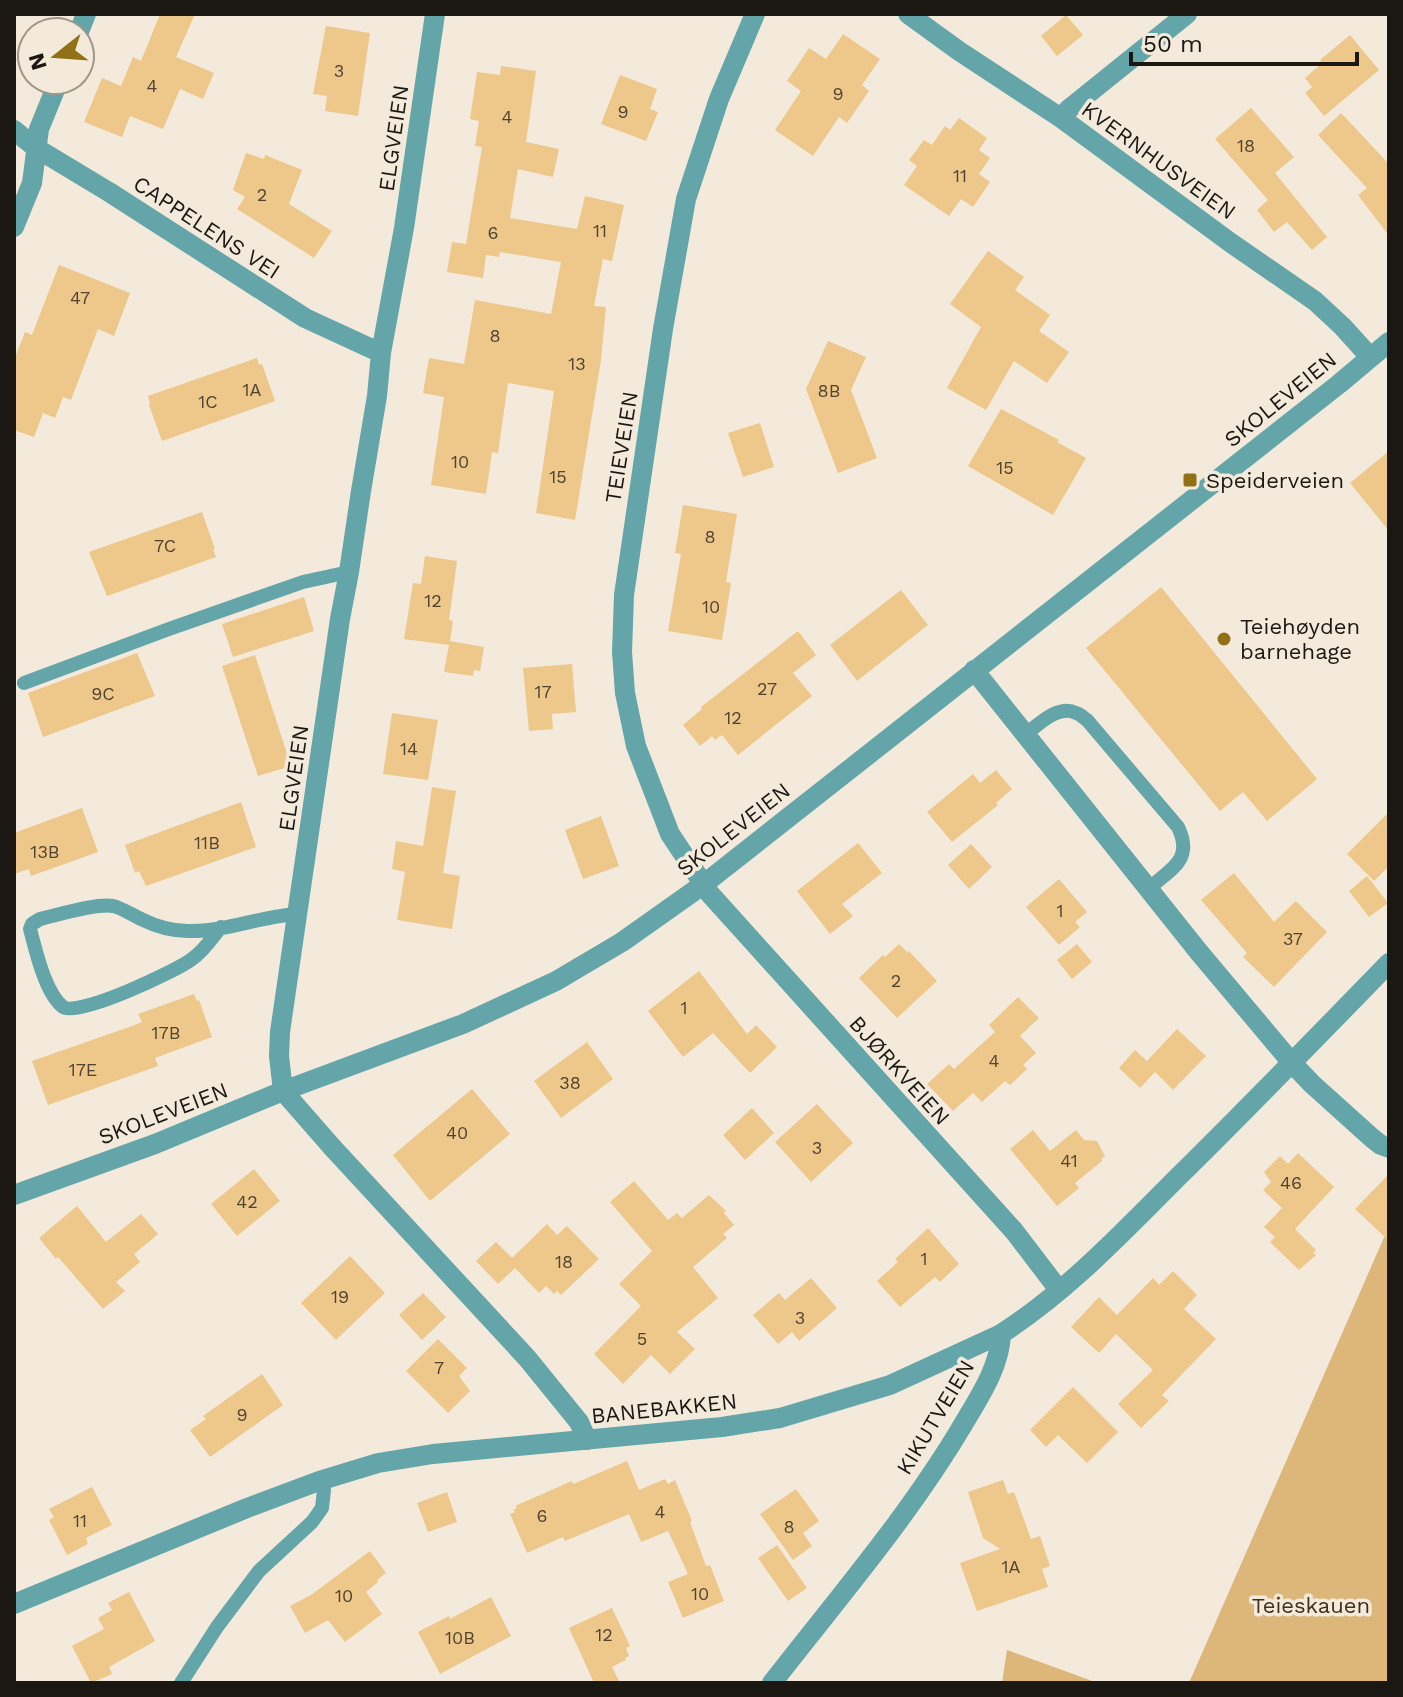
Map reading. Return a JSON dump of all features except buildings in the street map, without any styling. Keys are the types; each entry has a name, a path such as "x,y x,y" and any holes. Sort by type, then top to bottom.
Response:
{"street":[{"name":"ELGVEIEN","path":"283,1091 280,1032 340,619 377,396 381,353 404,228 435,14"},
{"name":"TEIEVEIEN","path":"704,884 670,834 636,746 625,693 622,652 624,595 663,329 686,199 719,99 755,14"},
{"name":"KVERNHUSVEIEN","path":"908,14 1061,118 1315,301 1370,357"},
{"path":"1061,118 1187,14"},
{"path":"14,227 32,183 39,129 52,96"},
{"name":"CAPPELENS VEI","path":"14,130 36,148 305,318 381,353"},
{"name":"SKOLEVEIEN","path":"14,1195 155,1144 283,1091 463,1024 556,981 622,942 704,884 1389,342"},
{"path":"974,670 1148,889 1292,1063 1372,1138 1389,1148"},
{"name":"BJØRKVEIEN","path":"704,884 781,975 1014,1231 1059,1290"},
{"path":"1001,1334 1027,1317 1084,1270 1389,963"},
{"path":"283,1091 527,1358 579,1422 587,1440"},
{"name":"BANEBAKKEN","path":"14,1604 247,1508 378,1463 433,1454 722,1427 780,1418 890,1385 1001,1334"},
{"name":"KIKUTVEIEN","path":"772,1683 890,1532 946,1454 983,1391 1000,1348 1001,1334"}],"lane":[{"path":"24,683 303,582 349,572"},
{"path":"1025,735 1051,715 1076,712 1087,720 1178,827 1185,847 1183,856 1148,889"},
{"path":"221,927 191,960 106,1000 68,1011 53,996 30,929 40,919 103,905 115,906 144,921 172,930 191,931 297,914"},
{"path":"181,1683 217,1627 259,1571 312,1522 322,1508 324,1490 319,1481"}],"green space":[{"name":"Teieskauen","path":"1389,1226 1389,1683 1189,1683"},
{"path":"1007,1650 1098,1683 1002,1683"}],"place":[{"name":"Speiderveien","path":"1190,480"},
{"name":"Teiehøyden barnehage","path":"1224,639"}]}
